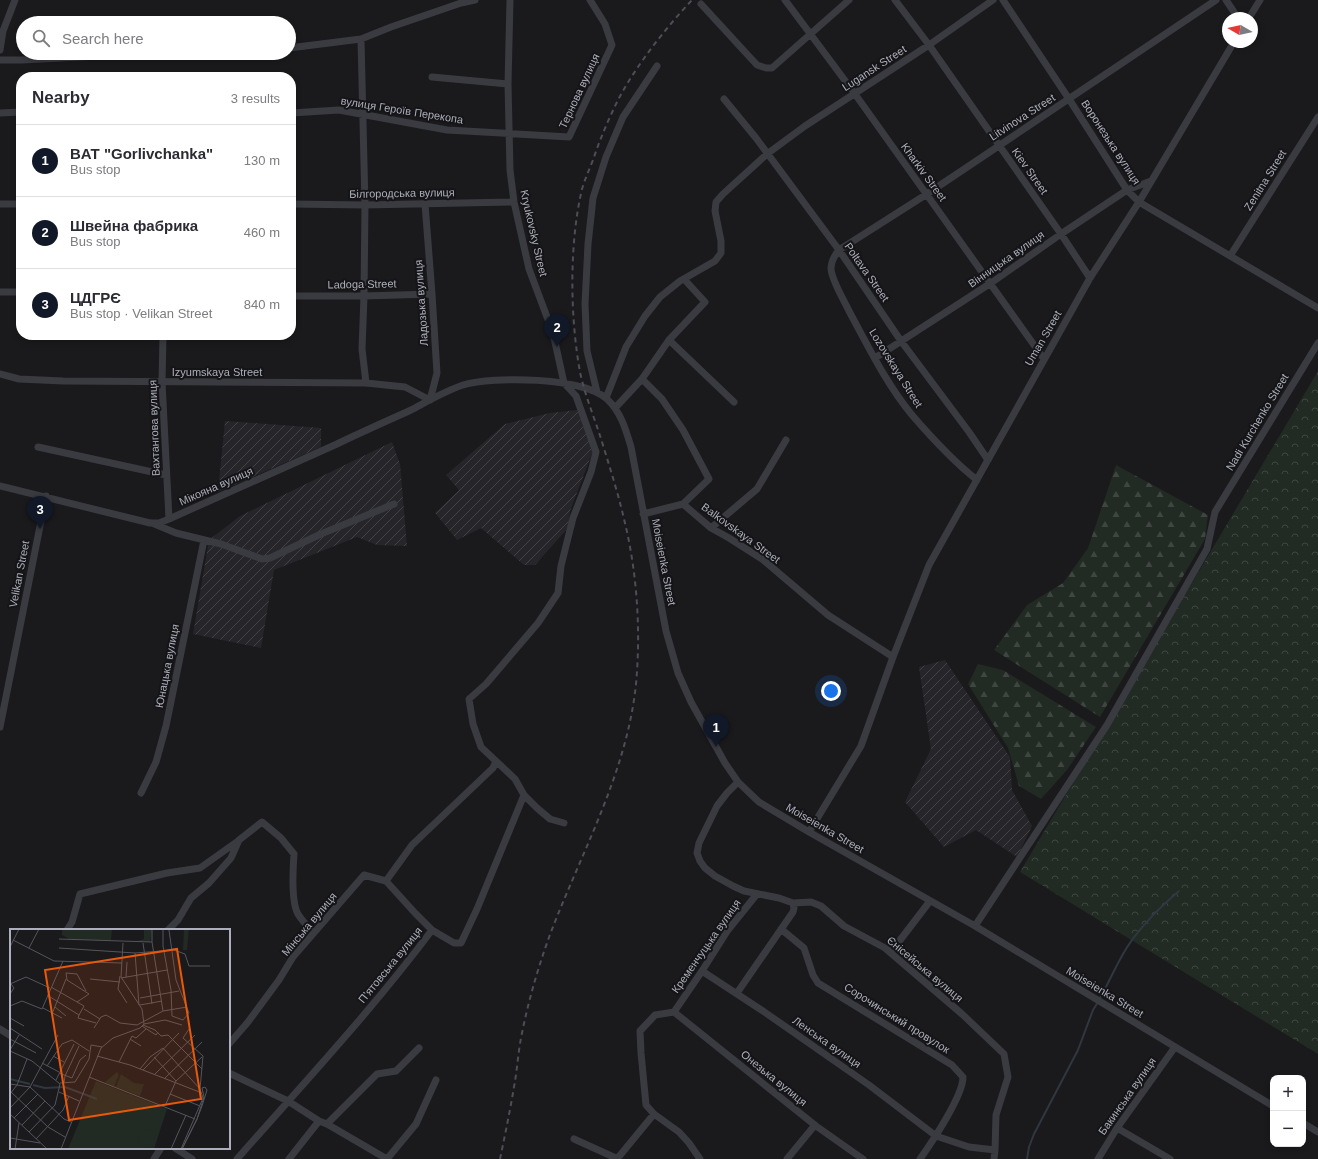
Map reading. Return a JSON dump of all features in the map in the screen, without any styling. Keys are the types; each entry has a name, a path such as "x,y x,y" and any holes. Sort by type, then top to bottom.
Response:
{"street":[{"path":"0,50 3,31 15,0"},
{"path":"296,47 361,39 461,3 475,0"},
{"name":"Kryukovsky Street","path":"510,0 508,84 510,170 514,202 529,269 553,333 564,383"},
{"name":"Тернова вулиця","path":"509,134 569,137 612,45 605,24 590,0"},
{"name":"Kharkiv Street","path":"785,0 855,94 1044,358"},
{"path":"701,4 757,66 772,68 849,0"},
{"name":"Kiev Street","path":"895,0 929,45 1090,278"},
{"name":"Lugansk Street","path":"684,279 715,261 721,252 721,241 715,211 716,202 767,154 805,126 929,45 993,0"},
{"name":"Воронезька вулиця","path":"1003,0 1127,190 1139,202 1318,308"},
{"name":"Litvinova Street","path":"839,250 926,194 1216,0"},
{"path":"1226,0 1234,12"},
{"path":"1253,12 1260,0"},
{"path":"361,39 365,205 362,349 366,383"},
{"name":"Uman Street","path":"809,832 861,746 893,657 929,565 1090,278 1139,202 1230,48"},
{"path":"0,60 16,60"},
{"path":"595,391 587,351 585,304 588,244 594,198 606,157 623,117 657,66"},
{"path":"432,77 508,84"},
{"name":"Poltava Street","path":"724,99 839,250 901,341 988,460"},
{"name":"вулиця Героїв Перекопа","path":"296,113 339,110 363,116 447,130 509,134"},
{"path":"0,113 16,112"},
{"name":"Zenitna Street","path":"1230,256 1318,117"},
{"name":"Вінницька вулиця","path":"875,358 991,284 1061,234 1127,190 1151,181"},
{"name":"Білгородська вулиця","path":"296,204 365,205 514,202"},
{"path":"0,204 16,204"},
{"name":"Ладозька вулиця","path":"425,204 437,373 430,400"},
{"name":"Lozovskaya Street","path":"839,250 833,256 831,269 839,291 875,358 912,414 966,471 977,480"},
{"path":"606,398 626,347 645,316 660,297 684,279 705,302 669,340 642,379 615,408"},
{"path":"0,292 16,292"},
{"name":"Ladoga Street","path":"296,296 432,294"},
{"name":"Вахтангова вулиця","path":"163,340 162,382 169,520"},
{"path":"669,340 734,402"},
{"name":"Nadi Kurchenko Street","path":"974,926 1107,725 1207,549 1215,512 1318,343"},
{"name":"Izyumskaya Street","path":"0,374 19,379 64,381 366,383 405,387 430,400"},
{"name":"Мікояна вулиця","path":"0,486 46,496 150,523 159,523 169,520 453,389 465,385 504,379 564,383 595,391"},
{"name":"Balkovskaya Street","path":"642,379 662,399 683,430 710,479 683,504 711,528 762,559 828,615 893,657"},
{"path":"564,383 576,396 596,452 591,472 573,518 561,566 558,593 538,623 486,684 469,699 473,724 481,747 515,779 524,795 550,819 564,823"},
{"name":"Moiseienka Street","path":"595,391 606,398 615,408 626,431 666,631 678,672 689,699 725,763 738,782 759,802 974,926 1270,1104"},
{"path":"711,528 757,489 786,440"},
{"path":"38,447 166,475"},
{"name":"Velikan Street","path":"0,727 46,496"},
{"path":"150,523 176,533 245,552 262,559 270,558 321,534 394,504"},
{"path":"643,514 683,504"},
{"name":"Юнацька вулиця","path":"141,793 156,762 166,726 204,540"},
{"path":"432,930 386,881 412,845 493,768 496,761"},
{"name":"Єнісейська вулиця","path":"738,782 717,806 698,843 696,853 700,861 705,868 715,876 733,886 793,903 811,902 821,906 844,926 891,952 962,1014 1004,1054 1008,1077 996,1115 995,1150"},
{"name":"П’ятовська вулиця","path":"237,1159 356,1024 415,953 432,930 454,943 461,943 477,909 524,795"},
{"path":"68,929 72,922 80,894 167,873 200,868 262,822 281,838 294,854 294,893 297,913 313,934"},
{"path":"169,929 178,920 191,898 209,883 231,858 239,840"},
{"name":"Мінська вулиця","path":"230,1043 248,1022 279,980 293,957 364,875 386,881"},
{"name":"Кременчуцька вулиця","path":"674,1012 728,930 757,894"},
{"path":"891,952 930,901"},
{"path":"737,993 781,929 794,908 793,903"},
{"name":"Сорочинський провулок","path":"781,929 804,948 813,975 818,982 952,1065 963,1077 962,1087 936,1136"},
{"name":"Ленська вулиця","path":"702,971 763,1010 869,1085 936,1136 969,1147 995,1150"},
{"path":"674,1012 655,1016 640,1031 646,1105 654,1114 678,1132 689,1143 700,1159"},
{"name":"Онезька вулиця","path":"674,1012 815,1125 863,1159"},
{"path":"0,1029 10,1035"},
{"name":"Бакинська вулиця","path":"1098,1159 1117,1128 1175,1047"},
{"path":"327,1124 377,1074 396,1071 419,1048"},
{"path":"230,1073 288,1101 319,1121 327,1124 387,1159 416,1124 436,1080"},
{"path":"574,1139 618,1159 654,1114"},
{"path":"289,1159 319,1121"},
{"path":"787,1159 815,1125"},
{"path":"1306,1125 1318,1132"},
{"path":"1117,1128 1170,1159"},
{"path":"920,1159 936,1136"},
{"path":"154,1159 160,1149"},
{"path":"177,1149 192,1159"},
{"path":"994,1159 995,1150"}],"shaded area":[{"path":"577,410 593,451 570,511 568,528 535,565 524,565 481,528 457,540 435,513 459,490 446,475 505,424 550,413"},
{"path":"225,421 321,428 321,447 218,492"},
{"path":"392,442 400,464 407,546 377,545 357,537 274,570 261,648 193,634 209,540 240,516"},
{"path":"945,660 1010,757 1012,790 1032,826 1017,857 976,830 944,847 905,802 931,749 919,667"}],"green space":[{"path":"1318,371 1318,1054 1020,872"},
{"path":"1116,465 1208,515 1205,539 1100,717 994,650 1027,605 1063,583 1088,548"},
{"path":"978,664 1003,670 1096,727 1067,770 1041,799 1019,786 1008,748 968,684"}],"waterway":[{"path":"1100,998 1123,954 1135,936 1156,912 1179,891"},
{"path":"1027,1159 1029,1147 1034,1134 1078,1050 1093,1010 1098,1002"}],"railway":[{"path":"500,1159 515,1081 521,1038 534,985 551,932 602,811 613,780 631,717 636,684 638,622 632,559 622,509 614,480 582,381 574,328 572,280 578,210 584,182 605,129 626,85 652,47 692,0"}],"place":[{"name":"Швейна фабрика","path":"557,347"},
{"name":"ЦДГРЄ","path":"40,529"},
{"name":"BAT \"Gorlivchanka\"","path":"716,747"}]}
